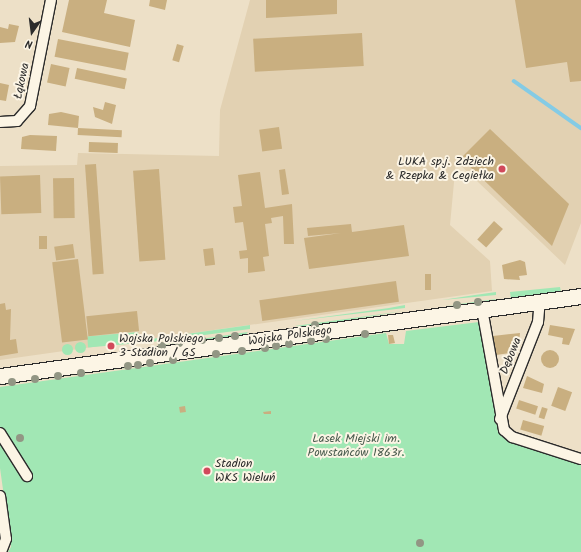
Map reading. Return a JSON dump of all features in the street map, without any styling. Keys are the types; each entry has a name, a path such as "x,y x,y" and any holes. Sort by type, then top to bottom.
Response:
{"street":[{"name":"Łąkowa","path":"0,122 17,121 30,106 51,0"},
{"name":"Wojska Polskiego","path":"0,376 581,296"},
{"name":"Dębowa","path":"500,419 538,322 540,301"},
{"name":"Dębowa","path":"482,309 500,419 504,430 512,437 581,460"},
{"path":"0,433 27,476"},
{"path":"0,496 5,533 1,552"}],"shaded area":[{"path":"250,0 581,0 581,223 565,265 456,161 450,225 490,261 492,291 0,360 0,166 77,165 78,153 219,156 220,110"}],"green space":[{"path":"560,287 561,292 511,299 510,292"},
{"path":"496,292 496,295 442,300 475,295"},
{"path":"496,299 495,301 445,306"},
{"path":"405,305 405,308 294,321 389,308"},
{"path":"404,311 306,327 295,326"},
{"path":"475,319 470,320 404,329 407,326"},
{"name":"Lasek Miejski im. Powstańców 1863r.","path":"479,322 498,432 509,442 581,464 581,552 8,552 11,547 0,468 0,387 386,333 389,344 404,344 406,331"},
{"path":"250,325 250,329 151,342 151,339"},
{"path":"390,329 393,331 191,359 190,356"},
{"path":"138,332 139,343 88,347 87,336"},
{"path":"248,332 245,335 153,346"},
{"path":"78,342 82,342 84,343 84,351 78,352 75,349 75,345"},
{"path":"67,343 71,345 73,349 71,353 67,355 63,353 61,349 63,345"},
{"path":"177,357 177,361 0,385 0,382"}],"building":[{"path":"69,0 107,0 104,13 135,20 130,47 62,32"},
{"path":"150,0 167,0 165,10 149,6"},
{"path":"266,0 337,0 337,14 266,18"},
{"path":"515,0 581,0 581,81 570,82 567,62 526,68"},
{"path":"9,24 19,26 15,42 0,43 0,27 8,29"},
{"path":"362,33 364,66 255,72 253,39"},
{"path":"58,39 129,53 125,70 55,57"},
{"path":"177,44 184,46 179,62 172,60"},
{"path":"51,64 70,68 66,87 47,83"},
{"path":"77,68 127,79 125,89 75,79"},
{"path":"0,83 9,85 6,101 0,100"},
{"path":"105,102 116,105 112,124 95,117 93,107 103,110"},
{"path":"61,112 79,116 78,128 48,125 49,114"},
{"path":"279,127 282,149 262,152 259,130"},
{"path":"78,128 122,130 122,137 78,135"},
{"name":"LUKA sp.j. Zdziech & Rzepka & Cegiełka","path":"490,129 569,204 552,246 461,158"},
{"path":"30,135 57,136 56,151 21,149 22,137"},
{"path":"89,142 118,143 118,153 89,152"},
{"path":"96,164 104,274 93,274 85,165"},
{"path":"159,169 165,260 139,262 133,171"},
{"path":"285,169 289,194 282,195 279,170"},
{"path":"260,172 265,208 292,204 294,244 284,244 283,216 271,218 272,223 265,224 269,256 263,257 265,271 248,273 248,258 240,259 239,251 247,250 243,222 235,223 233,207 242,206 238,175"},
{"path":"40,175 41,213 1,214 0,176"},
{"path":"53,178 74,178 75,218 54,218"},
{"path":"494,221 503,229 486,248 477,240"},
{"path":"351,224 352,232 404,225 409,256 309,269 304,238 341,233 308,236 307,228"},
{"path":"39,236 47,236 47,249 39,249"},
{"path":"73,244 75,258 56,261 54,247"},
{"path":"213,248 215,265 205,266 203,249"},
{"path":"78,259 88,339 62,343 52,262"},
{"path":"520,260 525,262 527,275 519,276 520,280 504,279 502,265"},
{"path":"425,274 431,274 431,290 425,290"},
{"path":"396,281 399,302 262,321 259,300"},
{"path":"5,303 6,310 11,309 10,340 16,339 18,353 0,356 0,304"},
{"path":"137,311 139,331 88,336 86,316"},
{"path":"550,325 575,329 569,345 562,344 563,338 548,335"},
{"path":"520,333 518,352 496,355 493,336"},
{"path":"388,335 393,335 395,343 389,344"},
{"path":"546,350 554,350 559,355 557,366 554,368 546,368 541,363 541,355"},
{"path":"527,376 544,384 542,393 523,388"},
{"path":"558,387 572,392 565,411 551,406"},
{"path":"519,400 538,406 535,415 516,409"},
{"path":"185,406 186,412 180,413 179,407"},
{"path":"542,407 548,409 544,419 539,417"},
{"path":"271,411 271,414 264,414 263,412"},
{"path":"523,420 544,426 541,436 520,430"}],"waterway":[{"path":"514,81 581,128"}],"place":[{"name":"LUKA sp.j. Zdziech & Rzepka & Cegiełka","path":"502,169"},
{"name":"Wojska Polskiego 3 Stadion / GS","path":"111,346"},
{"name":"Stadion WKS Wieluń","path":"207,471"}]}
